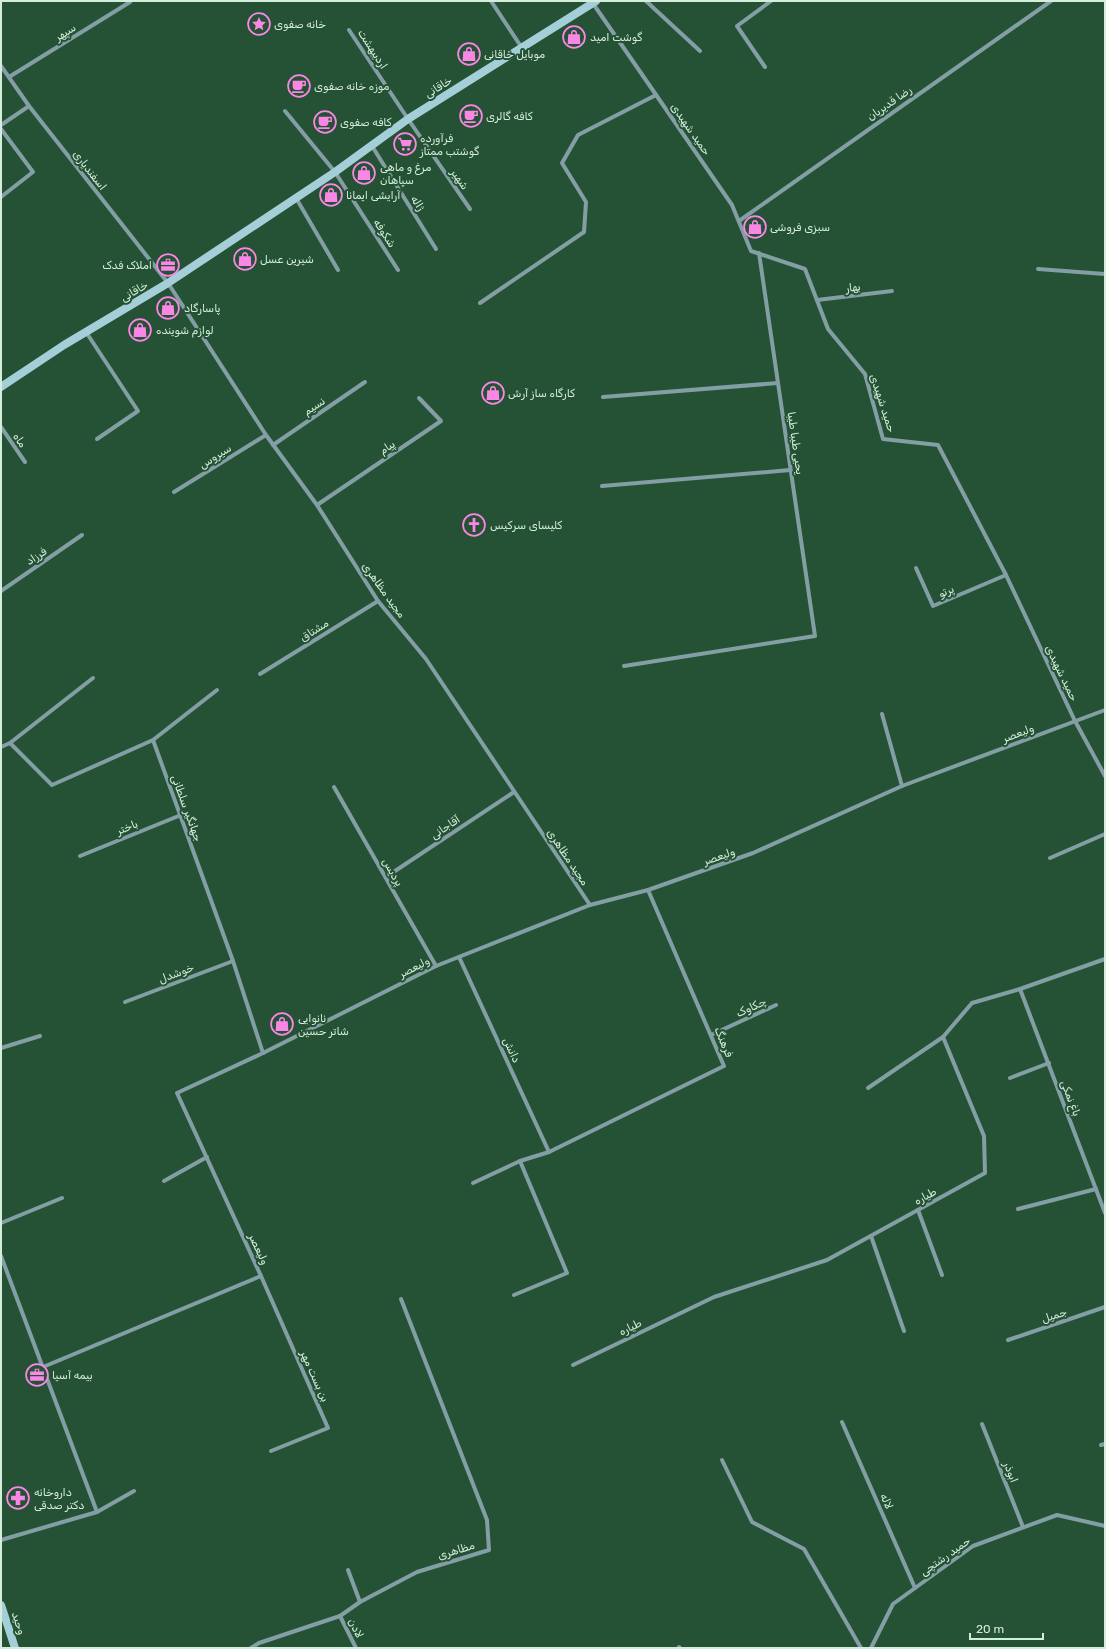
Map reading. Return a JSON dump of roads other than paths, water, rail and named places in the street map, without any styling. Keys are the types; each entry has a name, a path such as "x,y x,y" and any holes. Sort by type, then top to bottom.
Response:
{"street":[{"path":"491,1 522,48"},
{"path":"646,1 700,51"},
{"path":"765,67 736,26 772,1"},
{"name":"رضا قدیریان","path":"739,221 1050,1"},
{"name":"سپهر","path":"9,77 130,2"},
{"name":"خاقانی","path":"1,386 86,332 168,283 335,172 408,119 593,2"},
{"name":"حمید شهیدی","path":"593,2 732,205 752,251 805,269 828,330 865,374 883,439 938,445 1006,575 1076,721 1105,776"},
{"name":"اردیبهشت","path":"349,30 408,119"},
{"name":"اسفندیاری","path":"1,66 29,106 168,283"},
{"path":"480,303 584,232 586,202 562,163 578,135 656,94"},
{"path":"1,125 29,106"},
{"name":"شکوفه","path":"285,111 335,172 398,270"},
{"name":"شهیر","path":"408,119 470,210"},
{"path":"1,129 32,172 1,197"},
{"name":"ژاله","path":"372,146 436,249"},
{"path":"296,198 338,270"},
{"name":"یحیی طیبا طیبا","path":"624,666 814,636 759,253"},
{"path":"1038,269 1105,274"},
{"name":"مجید مظاهری","path":"168,283 266,435 317,505 378,601 426,659 590,905"},
{"name":"بهار","path":"817,300 892,291"},
{"path":"86,332 138,411 98,439"},
{"name":"نسیم","path":"274,445 365,382"},
{"path":"603,397 778,383"},
{"name":"پیام","path":"317,505 440,421 419,398"},
{"name":"ماه","path":"1,427 25,462"},
{"name":"سیروس","path":"174,492 266,435"},
{"path":"602,486 790,470"},
{"name":"فرزاد","path":"1,591 82,536"},
{"name":"پرتو","path":"916,568 932,606 1006,575"},
{"name":"مشتاق","path":"260,674 378,601"},
{"path":"1,747 10,743 93,678"},
{"path":"10,743 52,785 153,740 217,690"},
{"name":"ولیعصر","path":"43,1367 261,1276 177,1093 263,1053 436,966 459,956 590,905 648,890 753,853 902,786 1105,710"},
{"path":"882,714 902,786"},
{"name":"جهانگیر سلطانی","path":"153,740 233,961 263,1053"},
{"name":"پردیس","path":"334,787 436,966"},
{"name":"آقاجانی","path":"386,877 514,792"},
{"name":"باختر","path":"80,856 181,815"},
{"path":"1050,858 1105,834"},
{"name":"فرهنگ","path":"549,1152 724,1066 648,890"},
{"name":"دانش","path":"459,956 549,1152"},
{"path":"868,1088 943,1037 972,1004 1020,990 1105,959"},
{"name":"خوشدل","path":"125,1002 233,961"},
{"name":"باغ نمکی","path":"1020,990 1105,1213"},
{"name":"چکاوک","path":"711,1035 776,1005"},
{"path":"1,1048 40,1036"},
{"name":"طیاره","path":"573,1365 714,1297 827,1260 985,1173 984,1136 943,1037"},
{"path":"1010,1078 1049,1063"},
{"path":"473,1183 520,1161 549,1152"},
{"path":"164,1181 207,1157"},
{"path":"514,1295 567,1273 520,1161"},
{"path":"1018,1210 1096,1189"},
{"path":"1,1223 62,1198"},
{"path":"918,1210 942,1275"},
{"path":"871,1236 904,1331"},
{"path":"1,1256 97,1512"},
{"name":"بن بست مهر","path":"261,1276 328,1428 271,1450"},
{"name":"مظاهری","path":"251,1648 259,1643 340,1616 360,1602 417,1572 489,1550 487,1520 401,1299"},
{"name":"جمیل","path":"1008,1340 1105,1308"},
{"name":"لاله","path":"842,1422 915,1588"},
{"name":"ابوذر","path":"982,1424 1023,1528"},
{"path":"722,1460 752,1522 804,1549 861,1648"},
{"path":"1,1540 97,1512 134,1491"},
{"name":"حمید رشتچی","path":"871,1648 893,1604 973,1546 1057,1515 1105,1526"},
{"path":"348,1570 360,1602"},
{"name":"وحید","path":"1,1605 15,1648"},
{"name":"لادن","path":"340,1616 356,1648"},
{"path":"259,1643 262,1648"}],"place":[{"name":"خانه صفوی","path":"259,24"},
{"name":"گوشت امید","path":"574,37"},
{"name":"موبایل خاقانی","path":"469,54"},
{"name":"موزه خانه صفوی","path":"299,86"},
{"name":"کافه گالری","path":"471,116"},
{"name":"کافه صفوی","path":"325,122"},
{"name":"فرآورده گوشتب ممتاز","path":"405,144"},
{"name":"مرغ و ماهی سپاهان","path":"364,173"},
{"name":"آرایشی ایمانا","path":"331,195"},
{"name":"سبزی فروشی","path":"755,227"},
{"name":"شیرین عسل","path":"245,259"},
{"name":"املاک فدک","path":"168,265"},
{"name":"پاسارگاد","path":"168,308"},
{"name":"لوازم شوینده","path":"140,330"},
{"name":"کارگاه ساز آرش","path":"493,393"},
{"name":"کلیسای سرکیس","path":"474,525"},
{"name":"نانوایی شاتر حسین","path":"282,1024"},
{"name":"بیمه آسیا","path":"37,1375"},
{"name":"داروخانه دکتر صدقی","path":"18,1498"}]}
